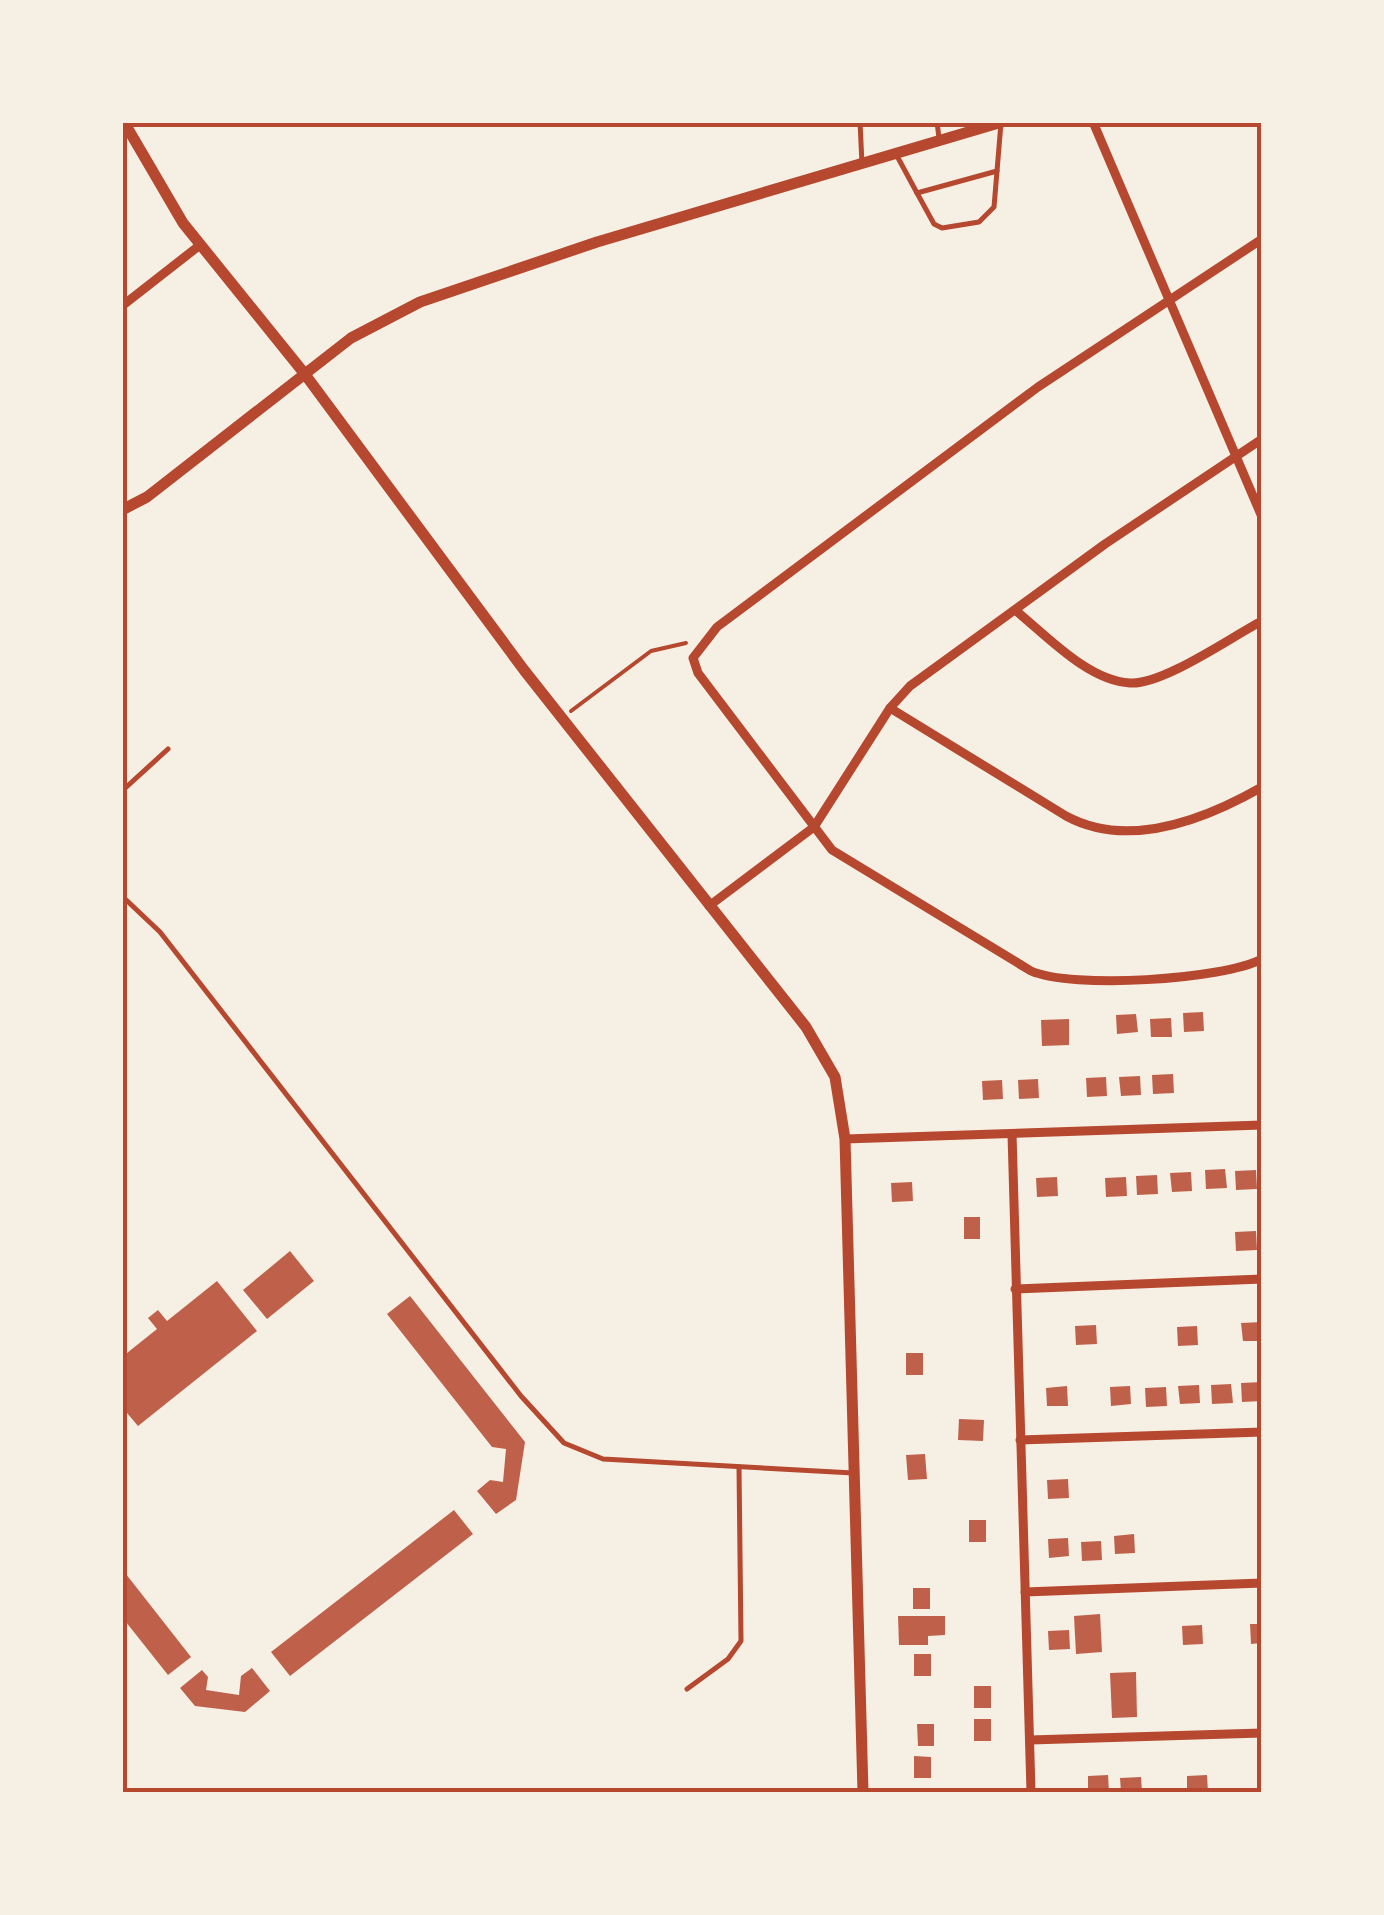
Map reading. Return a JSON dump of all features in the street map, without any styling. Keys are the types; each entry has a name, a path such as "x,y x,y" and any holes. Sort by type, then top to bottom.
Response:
{"street":[{"path":"124,122 156,184 200,245 304,372 826,1057 839,1094 846,1139 864,1792"},
{"path":"1093,122 1262,517"},
{"path":"122,510 147,497 351,338 437,296 596,242 1001,123"},
{"path":"1262,239 1038,387 702,641 694,654 698,673 814,827 843,858 1024,968 1052,979 1203,976 1228,972 1262,959"},
{"path":"122,306 200,245"},
{"path":"708,906 814,827 890,708 910,686 1234,454 1262,438"},
{"path":"1014,610 1092,669 1130,683 1153,679 1262,621"},
{"path":"890,708 1066,816 1093,826 1176,825 1204,818 1262,787"},
{"path":"846,1139 1262,1126"},
{"path":"1012,1134 1031,1792"},
{"path":"1015,1289 1262,1279"},
{"path":"1020,1440 1262,1432"},
{"path":"1025,1592 1262,1583"},
{"path":"1030,1740 1262,1733"}],"lane":[{"path":"860,122 862,164"},
{"path":"937,122 940,141"},
{"path":"896,154 934,224 942,228 979,222 994,207 1001,123"},
{"path":"917,193 998,170"},
{"path":"122,791 168,749"},
{"path":"122,896 160,932 549,1429 582,1453 604,1459 854,1473"},
{"path":"687,1689 728,1659 741,1641 739,1467"}],"path":[{"path":"563,716 651,651 702,641"}],"building":[{"path":"1203,1012 1204,1031 1184,1032 1183,1013"},
{"path":"1136,1014 1138,1032 1117,1034 1116,1015"},
{"path":"1171,1018 1172,1037 1151,1037 1150,1019"},
{"path":"1069,1019 1069,1045 1042,1046 1041,1020"},
{"path":"1173,1074 1174,1093 1153,1094 1152,1075"},
{"path":"1140,1076 1141,1095 1121,1096 1119,1077"},
{"path":"1106,1077 1107,1096 1087,1097 1086,1078"},
{"path":"1038,1079 1039,1098 1019,1099 1018,1080"},
{"path":"1002,1080 1003,1099 983,1100 982,1081"},
{"path":"1225,1169 1227,1188 1206,1189 1205,1170"},
{"path":"1256,1170 1257,1189 1236,1190 1235,1171"},
{"path":"1191,1172 1192,1191 1172,1192 1170,1173"},
{"path":"1157,1175 1158,1194 1137,1195 1136,1176"},
{"path":"1057,1177 1058,1196 1037,1197 1036,1178"},
{"path":"1126,1177 1127,1196 1106,1197 1105,1178"},
{"path":"912,1182 913,1201 892,1202 891,1183"},
{"path":"964,1217 980,1217 980,1239 964,1239"},
{"path":"1256,1231 1257,1250 1236,1251 1235,1232"},
{"path":"290,1251 314,1281 267,1319 243,1290"},
{"path":"217,1281 257,1331 138,1426 122,1407 122,1357 157,1329 148,1318 158,1310 167,1321"},
{"path":"410,1296 525,1442 516,1500 496,1514 477,1491 490,1480 503,1482 506,1449 492,1447 387,1314"},
{"path":"1262,1322 1262,1341 1243,1341 1241,1323"},
{"path":"1096,1325 1097,1344 1076,1345 1075,1326"},
{"path":"1197,1326 1198,1345 1178,1346 1177,1327"},
{"path":"906,1353 923,1353 923,1375 906,1375"},
{"path":"1262,1382 1262,1401 1242,1402 1241,1383"},
{"path":"1231,1384 1233,1403 1212,1404 1211,1385"},
{"path":"1199,1385 1200,1403 1180,1404 1178,1386"},
{"path":"1067,1386 1068,1406 1047,1406 1046,1388"},
{"path":"1130,1386 1131,1404 1111,1406 1110,1387"},
{"path":"1166,1387 1167,1406 1146,1407 1145,1388"},
{"path":"959,1419 984,1420 983,1441 958,1440"},
{"path":"925,1454 927,1479 908,1480 906,1455"},
{"path":"1068,1479 1069,1498 1048,1499 1047,1480"},
{"path":"454,1510 473,1534 290,1676 271,1652"},
{"path":"969,1520 986,1520 986,1542 969,1542"},
{"path":"1134,1534 1135,1553 1115,1554 1114,1536"},
{"path":"1068,1538 1069,1556 1049,1558 1048,1539"},
{"path":"1101,1541 1102,1560 1082,1561 1081,1542"},
{"path":"122,1569 191,1657 168,1675 122,1617"},
{"path":"913,1588 930,1588 930,1609 913,1609"},
{"path":"1100,1614 1102,1652 1076,1654 1074,1616"},
{"path":"898,1616 945,1616 945,1635 928,1636 928,1645 899,1645"},
{"path":"1250,1624 1262,1624 1262,1643 1251,1644"},
{"path":"1202,1625 1203,1644 1183,1645 1182,1626"},
{"path":"1069,1630 1070,1649 1049,1650 1048,1631"},
{"path":"914,1654 931,1654 931,1676 914,1676"},
{"path":"252,1668 270,1691 245,1712 195,1706 180,1688 202,1670 208,1677 206,1690 239,1695 241,1676"},
{"path":"1136,1672 1137,1717 1112,1718 1110,1673"},
{"path":"974,1686 991,1686 991,1708 974,1708"},
{"path":"974,1719 991,1719 991,1741 974,1741"},
{"path":"917,1724 934,1724 934,1746 918,1746"},
{"path":"914,1756 931,1757 931,1778 914,1778"},
{"path":"1108,1775 1109,1792 1088,1792 1088,1776"},
{"path":"1207,1775 1208,1792 1187,1792 1187,1776"},
{"path":"1141,1777 1142,1792 1121,1792 1120,1778"}]}
